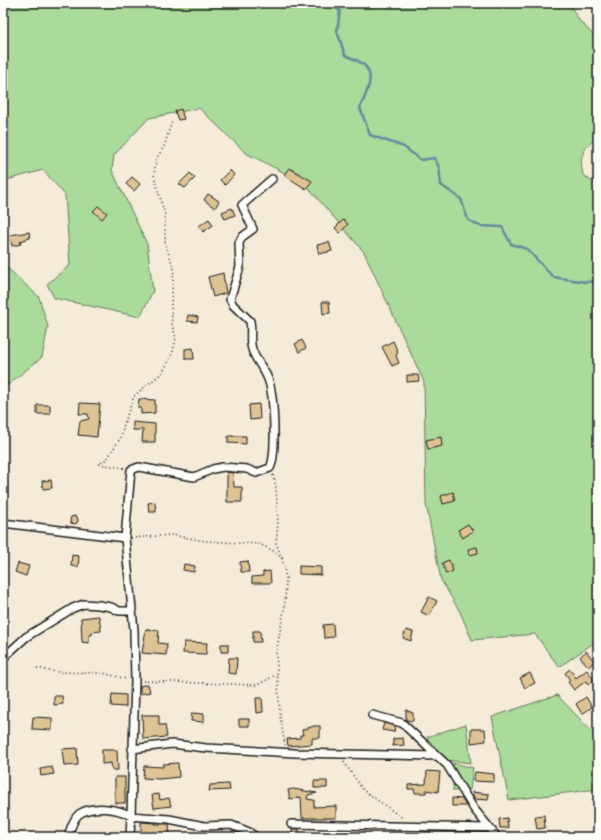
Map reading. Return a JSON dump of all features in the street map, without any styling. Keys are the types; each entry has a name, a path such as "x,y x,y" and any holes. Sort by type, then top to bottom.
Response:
{"street":[{"path":"130,837 135,681 132,611 125,538 131,470 139,467 194,477 213,469 223,467 248,469 256,473 270,468 274,457 274,409 271,388 252,348 250,321 233,305 230,299 240,267 239,243 242,237 253,229 242,205 272,179"},
{"path":"3,523 125,538"},
{"path":"3,658 26,637 73,608 84,604 111,607 119,611 132,611"},
{"path":"372,715 402,723 446,765 488,828 491,829 497,837"},
{"path":"132,749 172,744 206,748 286,753 436,756"},
{"path":"68,837 72,825 78,815 91,810 103,809 127,813 131,816 169,819 204,826 231,826 249,832 256,837"},
{"path":"291,824 488,828"}],"path":[{"path":"131,470 99,464 107,459 122,437 124,424 134,396 163,372 173,352 176,338 172,325 171,303 174,269 165,243 165,215 154,176 156,160 164,147 172,121"},
{"path":"270,468 276,488 278,535 276,543 282,558 286,578 285,605 276,653 276,675 280,716 286,753"},
{"path":"125,538 172,535 205,541 259,544 272,550 282,558"},
{"path":"37,668 56,672 102,673 135,681 257,685 276,675"},
{"path":"338,754 363,790 407,820"}],"green space":[{"path":"3,3 569,3 579,20 598,40 598,137 585,149 581,163 583,175 598,186 598,666 595,642 559,667 535,634 472,640 460,612 441,580 426,504 424,382 364,252 304,183 246,153 199,108 149,118 114,155 112,170 147,244 153,291 140,317 54,298 47,284 70,265 65,195 43,170 3,181"},
{"path":"3,264 39,297 48,327 42,357 3,389"},
{"path":"557,695 598,738 598,789 509,800 492,717"},
{"path":"466,724 471,763 444,760 427,737"},
{"path":"453,763 473,768 470,790 453,791"}],"building":[{"path":"181,109 184,119 178,120 175,111"},
{"path":"289,168 312,181 306,189 284,175"},
{"path":"230,170 234,175 225,185 220,180"},
{"path":"190,173 195,178 185,188 179,184"},
{"path":"132,177 140,184 134,191 126,184"},
{"path":"208,194 219,201 215,208 204,200"},
{"path":"98,206 107,213 102,219 93,211"},
{"path":"232,208 235,215 225,219 222,212"},
{"path":"209,219 213,225 203,232 199,226"},
{"path":"343,220 348,224 340,233 335,228"},
{"path":"29,232 30,238 20,241 21,244 12,246 10,235"},
{"path":"329,242 332,251 319,254 317,245"},
{"path":"223,273 226,293 213,297 208,277"},
{"path":"322,302 329,302 330,313 323,314"},
{"path":"188,315 198,317 197,322 187,321"},
{"path":"302,340 306,348 299,352 295,344"},
{"path":"393,341 398,352 396,356 399,363 392,366 382,347"},
{"path":"193,348 194,359 185,359 185,349"},
{"path":"407,375 418,375 419,381 407,382"},
{"path":"139,399 155,400 155,413 141,414 141,408 138,408"},
{"path":"80,403 100,404 97,437 78,435 80,421 89,419 88,414 79,414"},
{"path":"259,404 260,419 250,420 249,405"},
{"path":"37,405 50,405 50,414 37,414"},
{"path":"133,422 155,424 155,442 142,442 143,430 133,430"},
{"path":"228,436 246,436 246,444 228,443"},
{"path":"441,437 442,446 428,449 426,440"},
{"path":"227,472 233,473 234,487 242,487 242,502 227,502"},
{"path":"51,480 52,488 43,489 42,481"},
{"path":"453,492 455,501 443,504 441,496"},
{"path":"155,502 156,512 149,512 148,503"},
{"path":"72,516 76,516 78,520 76,524 72,524 70,522 70,518"},
{"path":"468,524 473,531 463,538 458,530"},
{"path":"477,547 478,553 470,555 468,549"},
{"path":"72,555 79,556 78,567 71,566"},
{"path":"449,560 453,571 446,574 442,563"},
{"path":"248,561 249,572 241,572 240,562"},
{"path":"18,563 29,566 26,576 15,572"},
{"path":"184,564 195,566 194,572 183,570"},
{"path":"299,566 321,567 321,575 299,574"},
{"path":"270,571 271,583 252,583 252,577 263,576 263,572"},
{"path":"429,597 437,601 429,616 421,612"},
{"path":"99,616 101,631 92,632 92,635 89,635 89,643 82,642 81,618"},
{"path":"333,624 334,637 324,638 323,625"},
{"path":"146,629 159,630 158,643 167,644 166,655 142,653"},
{"path":"406,630 413,632 411,641 403,638"},
{"path":"253,631 260,631 261,642 253,642"},
{"path":"184,642 207,643 206,654 183,653"},
{"path":"221,644 228,644 228,652 221,652"},
{"path":"586,651 594,661 589,667 580,657"},
{"path":"229,658 237,658 236,674 228,673"},
{"path":"570,669 576,678 587,670 594,680 588,685 586,681 574,690 568,682 570,680 565,673"},
{"path":"530,673 535,683 525,688 520,678"},
{"path":"148,684 150,692 140,694 140,686"},
{"path":"112,694 126,695 126,707 111,706"},
{"path":"54,696 62,696 63,704 54,705"},
{"path":"586,697 592,707 582,714 576,704"},
{"path":"256,698 262,698 263,712 257,713"},
{"path":"406,710 413,713 413,721 406,720"},
{"path":"192,713 204,714 204,722 191,721"},
{"path":"142,715 159,715 159,725 165,725 167,737 143,739"},
{"path":"33,717 52,718 52,730 32,729"},
{"path":"239,719 249,719 249,726 239,726"},
{"path":"384,723 395,726 394,732 382,730"},
{"path":"314,726 320,726 320,738 312,738 312,744 288,746 287,739 300,738 300,735 303,735 302,730"},
{"path":"471,729 485,729 486,741 471,743"},
{"path":"403,738 404,745 393,746 393,739"},
{"path":"77,748 78,765 64,766 62,749"},
{"path":"102,750 117,750 118,770 112,770 111,763 102,764"},
{"path":"178,763 179,777 160,779 143,778 144,766 163,767 163,764"},
{"path":"52,767 54,774 41,776 40,769"},
{"path":"427,771 440,772 438,792 426,790 426,793 415,793 414,789 408,789 408,785 426,784"},
{"path":"475,772 494,774 494,782 473,781"},
{"path":"115,777 125,777 125,803 115,803"},
{"path":"314,781 327,781 327,788 314,788"},
{"path":"229,784 230,790 209,791 210,785"},
{"path":"293,789 317,793 308,795 307,799 314,800 314,807 336,806 336,818 302,818 301,797 290,799 288,790"},
{"path":"472,792 489,794 488,800 474,799"},
{"path":"159,794 160,800 169,798 171,806 154,808 152,795"},
{"path":"452,798 462,799 466,806 452,806"},
{"path":"544,815 545,828 537,829 535,816"},
{"path":"507,818 508,828 500,828 499,819"},
{"path":"141,822 169,824 170,835 141,835"},
{"path":"292,829 299,829 299,837 292,837"}],"waterway":[{"path":"330,3 340,11 337,31 345,55 365,66 370,76 367,92 360,108 370,135 404,147 421,160 434,158 439,167 441,185 461,199 468,220 480,226 502,227 511,244 527,249 553,277 586,282 598,281"}]}
